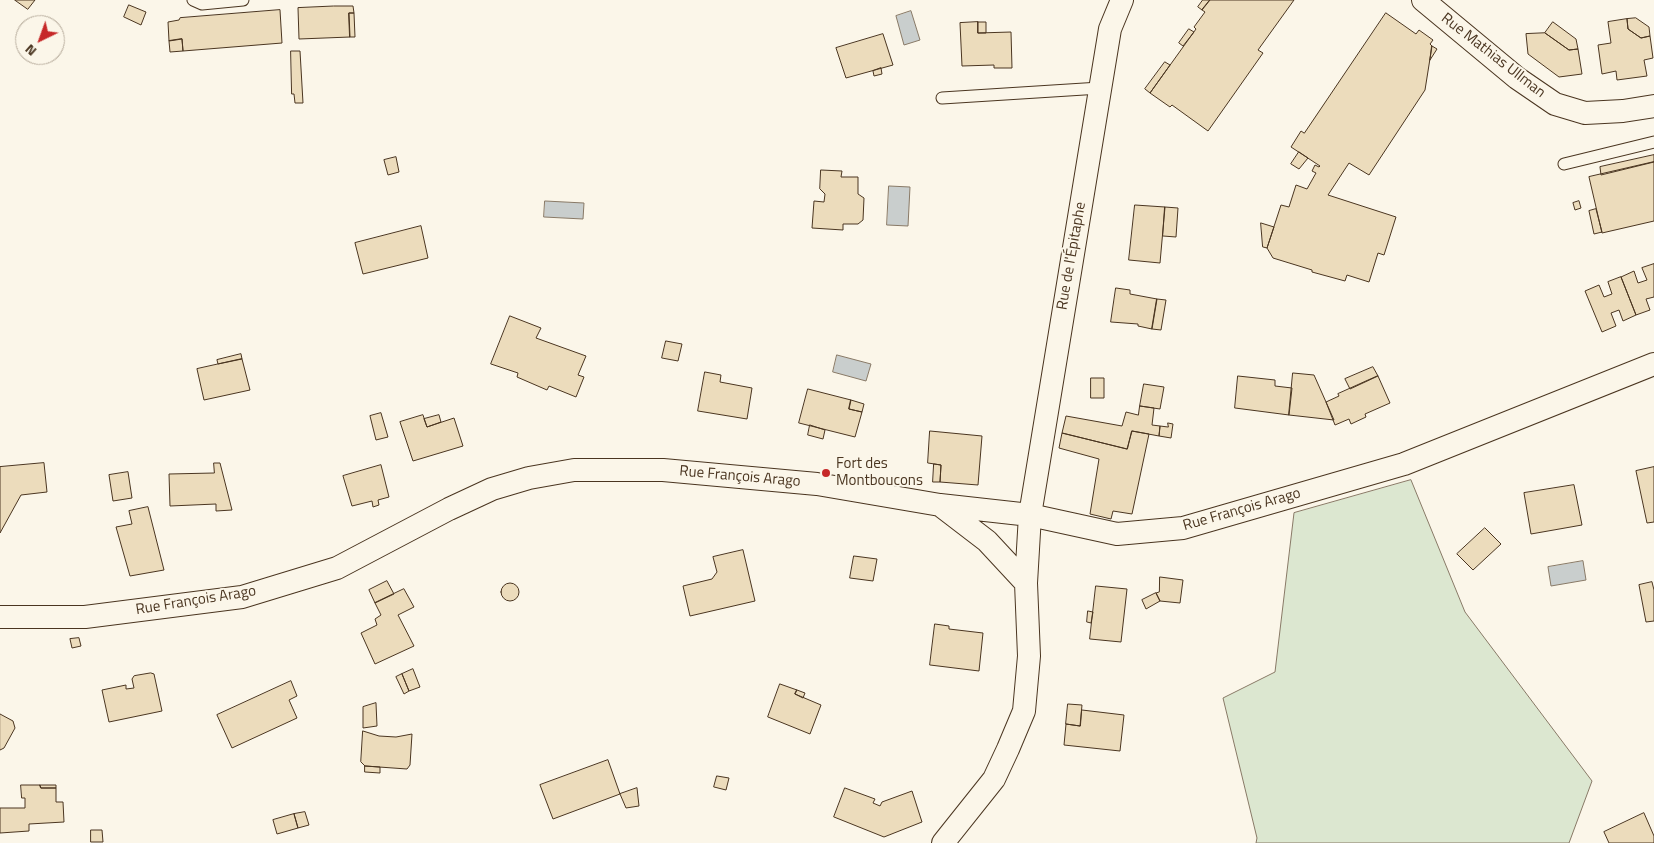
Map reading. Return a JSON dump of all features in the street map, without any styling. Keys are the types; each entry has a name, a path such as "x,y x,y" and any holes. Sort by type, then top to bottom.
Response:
{"street":[{"name":"Rue de l'Épitaphe","path":"943,843 994,779 1024,710 1028,656 1026,584 1030,515 1110,29 1122,0"},
{"name":"Rue Mathias Ullman","path":"1423,0 1517,78 1556,104 1585,113 1623,111 1654,106"},
{"name":"Rue François Arago","path":"0,617 84,617 242,597 337,568 449,509 492,489 529,478 574,470 663,470 817,484 940,505 1030,515 1117,534 1183,528 1404,464 1654,364"},
{"path":"940,505 987,541 1026,584"}],"lane":[{"path":"193,0 202,4 243,0"},
{"path":"942,98 1100,88"},
{"path":"1564,164 1654,142"}],"green space":[{"path":"1411,480 1465,612 1592,781 1569,843 1256,843 1257,838 1223,698 1275,672 1294,513"}],"shaded area":[{"path":"911,11 920,40 904,45 896,16"},
{"path":"889,186 910,187 908,226 887,225"},
{"path":"545,201 584,203 583,219 544,217"},
{"path":"837,355 871,364 866,381 833,372"},
{"path":"1583,561 1586,580 1551,586 1548,567"}],"building":[{"path":"15,0 35,0 28,9"},
{"path":"1203,0 1210,0 1202,10 1198,7"},
{"path":"1210,0 1294,0 1258,50 1263,53 1208,131 1172,105 1170,107 1150,93 1196,29 1194,27 1205,12 1202,10"},
{"path":"129,5 146,12 141,25 124,17"},
{"path":"353,6 354,13 349,13 350,37 299,39 298,8"},
{"path":"280,10 282,43 183,51 182,39 169,41 168,22 179,20 180,18"},
{"path":"349,13 354,13 355,37 350,37"},
{"path":"1386,13 1416,34 1419,30 1433,40 1430,44 1432,46 1425,90 1369,175 1349,163 1328,195 1396,217 1384,255 1378,253 1369,282 1347,275 1345,281 1273,258 1267,248 1281,205 1289,207 1296,185 1307,189 1316,173 1312,171 1315,165 1320,166 1291,147 1301,131 1304,133"},
{"path":"1636,18 1649,27 1650,36 1641,38 1628,29 1627,19"},
{"path":"1627,19 1628,29 1641,38 1650,36 1653,58 1644,60 1647,76 1617,80 1616,71 1602,74 1598,45 1611,43 1608,22"},
{"path":"978,22 986,22 986,33 978,33"},
{"path":"978,22 978,33 1011,32 1012,68 994,68 994,65 962,66 960,23"},
{"path":"1553,22 1576,39 1578,49 1569,50 1545,33"},
{"path":"1189,29 1194,32 1183,46 1179,43"},
{"path":"1545,33 1569,50 1578,49 1582,74 1559,77 1528,54 1526,34"},
{"path":"883,34 893,65 846,78 836,48"},
{"path":"182,39 183,51 170,52 169,41"},
{"path":"1432,46 1437,49 1430,60"},
{"path":"291,51 300,51 303,103 295,103 294,94 292,94"},
{"path":"1165,62 1170,65 1150,93 1145,89"},
{"path":"881,68 882,74 874,76 873,71"},
{"path":"1299,152 1308,158 1299,169 1291,164"},
{"path":"1654,155 1654,162 1601,175 1600,167"},
{"path":"396,157 399,172 388,175 384,160"},
{"path":"1654,162 1654,221 1602,233 1589,177"},
{"path":"821,170 842,171 841,177 858,177 858,194 864,198 863,220 858,224 843,224 843,230 812,228 814,201 824,202 825,194 820,189"},
{"path":"1579,201 1581,208 1575,210 1573,203"},
{"path":"1135,205 1165,207 1160,263 1129,260"},
{"path":"1165,207 1178,208 1176,237 1163,236"},
{"path":"1596,209 1602,232 1594,234 1589,211"},
{"path":"1261,223 1274,227 1267,248 1263,247"},
{"path":"421,226 428,258 363,274 355,243"},
{"path":"1654,264 1654,297 1646,299 1650,310 1636,315 1621,277 1634,271 1638,283 1647,280 1642,268"},
{"path":"1621,277 1636,315 1623,321 1619,310 1611,313 1616,326 1602,332 1585,291 1599,285 1604,297 1612,294 1608,282"},
{"path":"1116,288 1130,290 1130,294 1157,299 1152,329 1138,326 1138,324 1111,322"},
{"path":"1157,299 1166,300 1161,330 1152,329"},
{"path":"510,316 541,328 536,338 586,356 578,375 584,377 576,397 549,386 547,390 517,377 518,373 491,364"},
{"path":"666,341 682,344 678,361 662,358"},
{"path":"241,354 242,359 218,364 217,360"},
{"path":"242,359 250,390 204,400 197,369"},
{"path":"1373,367 1378,376 1350,389 1345,379"},
{"path":"705,372 721,375 720,382 752,388 747,419 698,411"},
{"path":"1293,373 1314,375 1334,420 1289,415"},
{"path":"1238,376 1275,380 1275,386 1292,388 1289,415 1235,408"},
{"path":"1378,376 1390,403 1365,414 1366,417 1351,424 1349,419 1335,425 1326,402 1339,396 1338,394"},
{"path":"1091,378 1104,378 1104,398 1091,398"},
{"path":"1144,384 1164,387 1160,409 1140,406"},
{"path":"808,389 851,400 849,409 862,412 855,437 799,423"},
{"path":"851,400 864,404 862,412 849,409"},
{"path":"1140,406 1154,408 1152,425 1160,426 1159,436 1132,431 1127,449 1062,433 1066,416 1122,426 1126,412 1138,415"},
{"path":"381,413 388,437 376,440 370,416"},
{"path":"423,415 427,427 454,418 463,446 413,461 400,422"},
{"path":"439,415 441,422 427,427 424,419"},
{"path":"1168,423 1173,424 1171,438 1159,436 1160,426 1168,427"},
{"path":"810,425 825,430 823,439 808,435"},
{"path":"930,431 982,436 978,485 940,482 941,465 928,463"},
{"path":"1132,431 1149,434 1132,514 1113,511 1111,519 1090,514 1099,459 1059,448 1062,433 1127,449"},
{"path":"44,463 47,492 21,495 0,533 0,467"},
{"path":"214,463 220,463 232,510 216,511 216,504 170,506 169,474 214,473"},
{"path":"934,464 941,465 940,482 933,482"},
{"path":"381,465 389,497 378,500 379,505 373,507 372,501 352,506 343,476"},
{"path":"1654,467 1654,522 1647,523 1636,471"},
{"path":"128,472 132,498 113,501 109,475"},
{"path":"1574,485 1582,525 1531,534 1524,493"},
{"path":"148,507 164,570 130,576 116,527 132,524 129,511"},
{"path":"1485,528 1501,544 1473,570 1457,554"},
{"path":"743,550 755,601 690,616 683,586 712,579 717,572 713,557"},
{"path":"854,556 877,559 873,581 850,578"},
{"path":"1160,577 1183,580 1180,603 1160,601 1156,593 1159,592"},
{"path":"387,581 394,594 375,603 369,590"},
{"path":"1652,582 1654,590 1654,621 1646,622 1639,585"},
{"path":"510,583 516,586 519,592 516,598 510,601 504,598 501,592 504,586"},
{"path":"1096,586 1127,589 1121,642 1090,639"},
{"path":"404,589 414,607 398,615 414,646 375,664 361,633 377,625 375,619 381,615 375,603"},
{"path":"1156,593 1160,601 1146,609 1142,600"},
{"path":"1088,611 1093,612 1091,623 1087,622"},
{"path":"935,624 949,626 949,629 983,633 979,671 930,665"},
{"path":"79,638 81,646 72,648 70,639"},
{"path":"413,669 420,687 409,691 402,674"},
{"path":"154,674 162,711 109,722 102,690 126,685 126,689 134,688 132,679 134,676"},
{"path":"402,674 409,691 404,694 396,677"},
{"path":"291,681 297,696 289,700 297,718 232,748 217,715"},
{"path":"780,684 797,690 795,694 821,705 810,734 768,717"},
{"path":"797,690 805,693 803,698 795,694"},
{"path":"376,703 377,726 363,728 363,707"},
{"path":"1068,704 1082,705 1080,726 1066,724"},
{"path":"1082,710 1124,715 1120,751 1064,745 1066,724 1080,726"},
{"path":"0,714 13,721 15,728 4,748 0,750"},
{"path":"363,731 379,736 396,737 412,734 410,765 407,769 365,766 361,762"},
{"path":"608,760 620,794 553,819 540,785"},
{"path":"365,766 380,767 380,773 365,772"},
{"path":"717,776 729,778 726,790 714,787"},
{"path":"21,785 40,785 41,788 56,788 56,802 63,802 64,822 29,824 29,831 0,833 0,808 25,808 25,798 22,798"},
{"path":"40,785 56,785 56,788 41,788"},
{"path":"637,788 639,806 626,808 620,794"},
{"path":"845,788 875,799 873,803 880,806 882,802 912,791 922,822 884,837 834,817"},
{"path":"305,812 309,825 298,828 294,814"},
{"path":"1644,813 1654,836 1654,843 1609,843 1604,832"},
{"path":"294,814 298,828 277,834 273,820"},
{"path":"91,830 102,830 103,842 91,842"}],"place":[{"name":"Fort des Montboucons","path":"826,473"}]}
